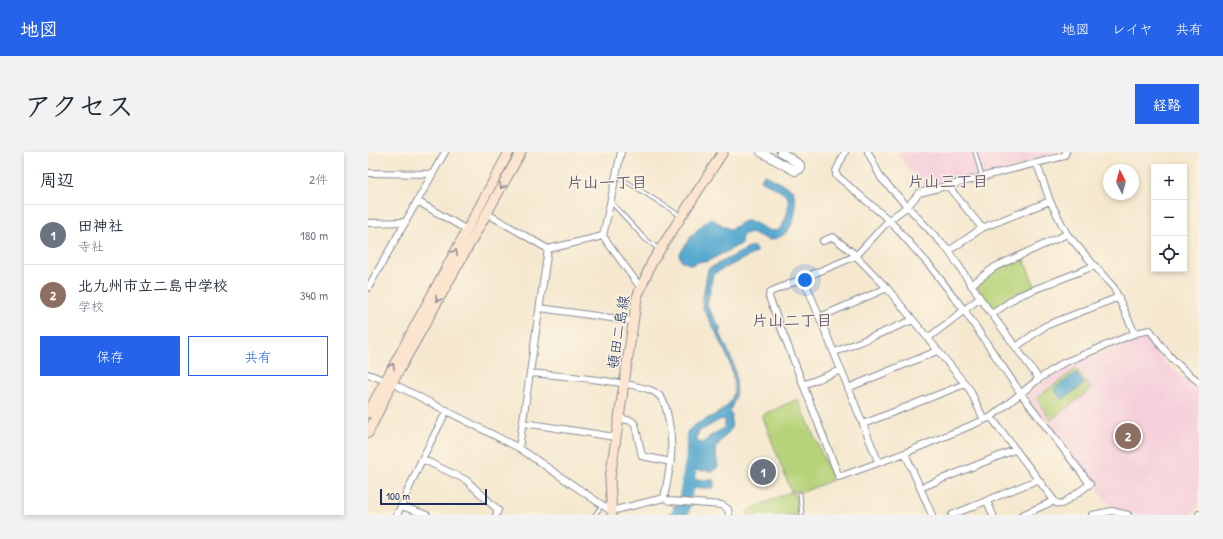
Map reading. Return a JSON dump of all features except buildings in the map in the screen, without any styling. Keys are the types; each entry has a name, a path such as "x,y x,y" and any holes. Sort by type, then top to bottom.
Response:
{"main road":[{"path":"368,433 388,382 509,152"},
{"path":"368,413 388,382 521,152"},
{"name":"頓田二島線","path":"612,513 610,478 615,436 624,384 632,321 640,287 660,250 723,152"}],"street":[{"path":"368,288 370,278 406,222 416,201 445,152"},
{"path":"621,152 603,236 640,287"},
{"path":"761,152 795,171 800,169 800,165 797,161 782,152"},
{"path":"845,152 836,171 836,175 889,220 930,266 964,310 1022,394 1090,484 1062,504 1056,503 990,418"},
{"path":"868,152 881,178 949,251 980,298 1039,379"},
{"path":"1066,152 1064,156 1037,164 919,194 908,206 889,220 856,256 770,292 769,298 839,477 878,461 905,453 990,418 1039,379 1063,363 1135,334 1150,330 1162,350 1180,369 1199,382"},
{"path":"1037,164 1050,201 1067,234 1114,288 1135,334"},
{"path":"368,173 432,174"},
{"path":"948,186 982,228"},
{"path":"416,201 467,230"},
{"path":"949,251 982,228 1050,201"},
{"path":"486,214 548,249 603,236"},
{"path":"368,222 406,222"},
{"path":"971,285 995,267 1067,234"},
{"path":"823,241 833,237 856,256 887,288 970,390 984,420"},
{"path":"519,448 524,423 548,249"},
{"path":"992,314 1018,296 1094,266"},
{"path":"804,279 878,461"},
{"path":"820,317 887,288"},
{"path":"1016,347 1037,330 1045,326 1119,297"},
{"path":"928,338 980,298"},
{"path":"540,308 632,321"},
{"path":"834,352 913,320"},
{"path":"848,388 937,351"},
{"path":"803,385 841,370"},
{"path":"530,372 624,384 648,388 656,392 663,399 671,428 673,444 664,498"},
{"path":"368,374 447,410 519,448 602,504 612,513 664,498 670,501 722,505 728,509 729,515"},
{"path":"863,424 965,384"},
{"path":"397,515 422,459 447,410"},
{"path":"618,418 632,421 635,424 642,456 671,462"},
{"path":"524,423 615,436"},
{"path":"920,488 1014,450"},
{"path":"905,453 932,515"},
{"path":"422,459 472,484 498,510 496,515"},
{"path":"952,515 1037,480"},
{"path":"987,501 993,515"},
{"path":"1022,515 1054,501"},
{"path":"401,506 428,515"},
{"path":"1092,515 1112,510 1128,515"}],"lane":[{"path":"975,152 982,177"},
{"path":"616,175 682,216"},
{"path":"610,201 645,239 660,250"},
{"path":"800,494 802,515"},
{"path":"595,515 602,504"}],"shaded area":[{"path":"897,152 1062,152 1057,156 992,174 978,175 926,187 910,171"},
{"path":"1145,336 1149,337 1159,356 1199,391 1199,502 1192,515 1136,515 1112,508 1029,400 1029,393 1066,367"}],"green space":[{"path":"1023,257 1035,286 1015,294 996,308 992,308 977,287 978,281 998,268"},
{"path":"1076,369 1091,389 1051,420 1036,398"},
{"path":"798,399 833,480 803,492 791,491 762,415"},
{"path":"790,492 796,494 798,515 747,515 747,511"}],"water":[{"path":"764,174 793,190 795,198 795,215 789,229 777,238 769,240 752,233 745,234 742,236 741,244 706,262 701,261 691,265 682,261 679,255 692,235 710,218 729,229 743,222 749,221 771,231 779,230 787,214 787,195 761,180"},
{"path":"753,246 757,252 713,274 707,305 721,330 719,331 732,361 735,371 736,391 734,402 729,412 732,415 731,429 715,448 718,467 713,471 690,470 686,466 687,432 691,428 726,407 732,397 734,385 728,358 703,308 702,302 708,269","holes":["721,419 725,420 724,428 709,437 704,443 698,442 698,432"]},
{"path":"1076,373 1084,384 1062,400 1054,389"},
{"path":"682,479 714,480 714,488 696,488 688,491 688,515 669,515 668,513 674,513 674,506 681,504"}],"waterway":[{"path":"677,515 681,514 683,511 693,452"}],"place":[{"name":"北九州市立二島中学校","path":"1128,436"},
{"name":"田神社","path":"763,472"}],"district":[{"name":"片山三丁目","path":"948,181"},
{"name":"片山一丁目","path":"607,182"},
{"name":"片山二丁目","path":"792,320"}]}
